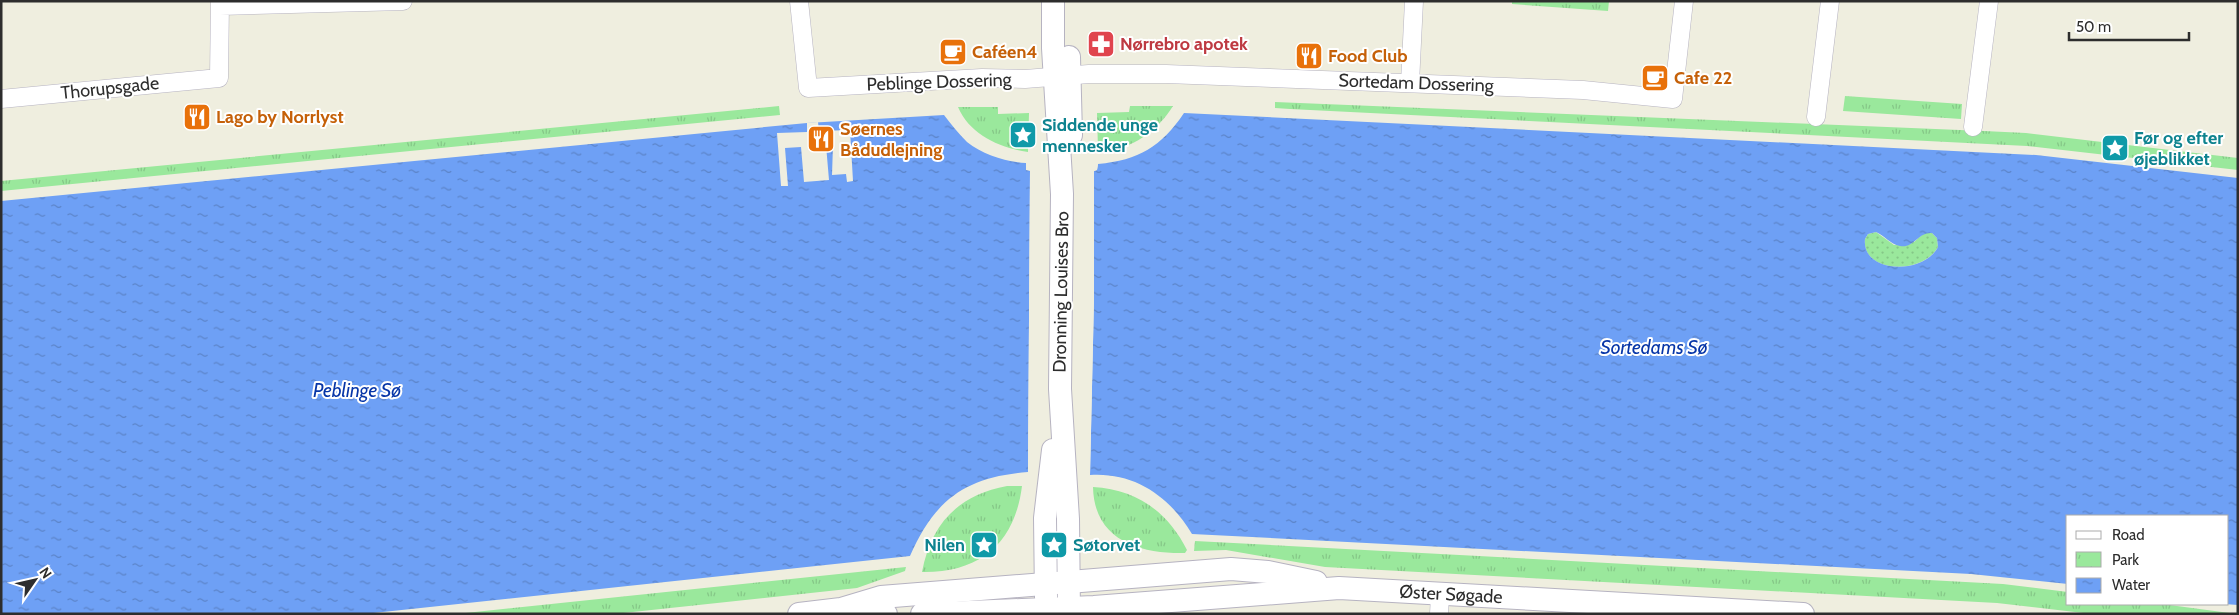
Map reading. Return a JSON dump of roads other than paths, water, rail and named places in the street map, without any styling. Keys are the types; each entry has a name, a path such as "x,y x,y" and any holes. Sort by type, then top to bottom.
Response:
{"street":[{"path":"220,4 403,1"},
{"name":"Peblinge Dossering","path":"799,1 808,88 973,78 1015,79 1062,76"},
{"path":"1053,1 1062,76"},
{"path":"1062,76 1063,1"},
{"path":"1410,83 1414,1"},
{"name":"Sortedam Dossering","path":"1062,76 1166,74 1410,83 1583,90 1672,99 1684,1"},
{"path":"1816,117 1830,1"},
{"path":"1973,127 1990,1"},
{"name":"Thorupsgade","path":"1,99 220,78 220,4"},
{"name":"Dronning Louises Bro","path":"1062,76 1071,140 1062,194 1060,389 1070,581 1069,611"},
{"name":"Dronning Louises Bro","path":"1046,611 1045,518 1060,389"},
{"path":"799,614 841,609 881,597 1236,569 1268,572 1339,588"},
{"path":"1203,571 1209,605"},
{"path":"922,614 1069,611 1209,605 1339,588"},
{"name":"Øster Søgade","path":"1339,588 1439,604 1802,614"},
{"path":"841,609 886,614"}],"water":[{"name":"Sortedams Sø","path":"1184,113 2036,155 2238,178 2238,605 2229,604 2229,515 2066,515 2066,584 1971,574 1192,534 1173,509 1150,490 1122,478 1090,475 1094,298 1094,171 1097,170 1098,164 1125,159 1148,150 1167,135","holes":["1876,232 1900,246 1909,245 1923,235 1932,233 1937,238 1938,247 1920,263 1894,267 1873,259 1866,250 1865,239 1868,234"]},
{"name":"Peblinge Sø","path":"944,115 973,147 995,157 1026,163 1026,170 1030,170 1028,472 987,479 955,494 930,520 910,556 364,614 1,614 1,201 807,123"}],"place":[{"name":"Nørrebro apotek","path":"1101,44"},
{"name":"Caféen4","path":"953,52"},
{"name":"Food Club","path":"1309,56"},
{"name":"Cafe 22","path":"1655,78"},
{"name":"Lago by Norrlyst","path":"197,117"},
{"name":"Siddende unge mennesker","path":"1023,135"},
{"name":"Søernes Bådudlejning","path":"821,139"},
{"name":"Før og efter øjeblikket","path":"2115,148"},
{"name":"Nilen","path":"984,545"},
{"name":"Søtorvet","path":"1054,545"}]}
